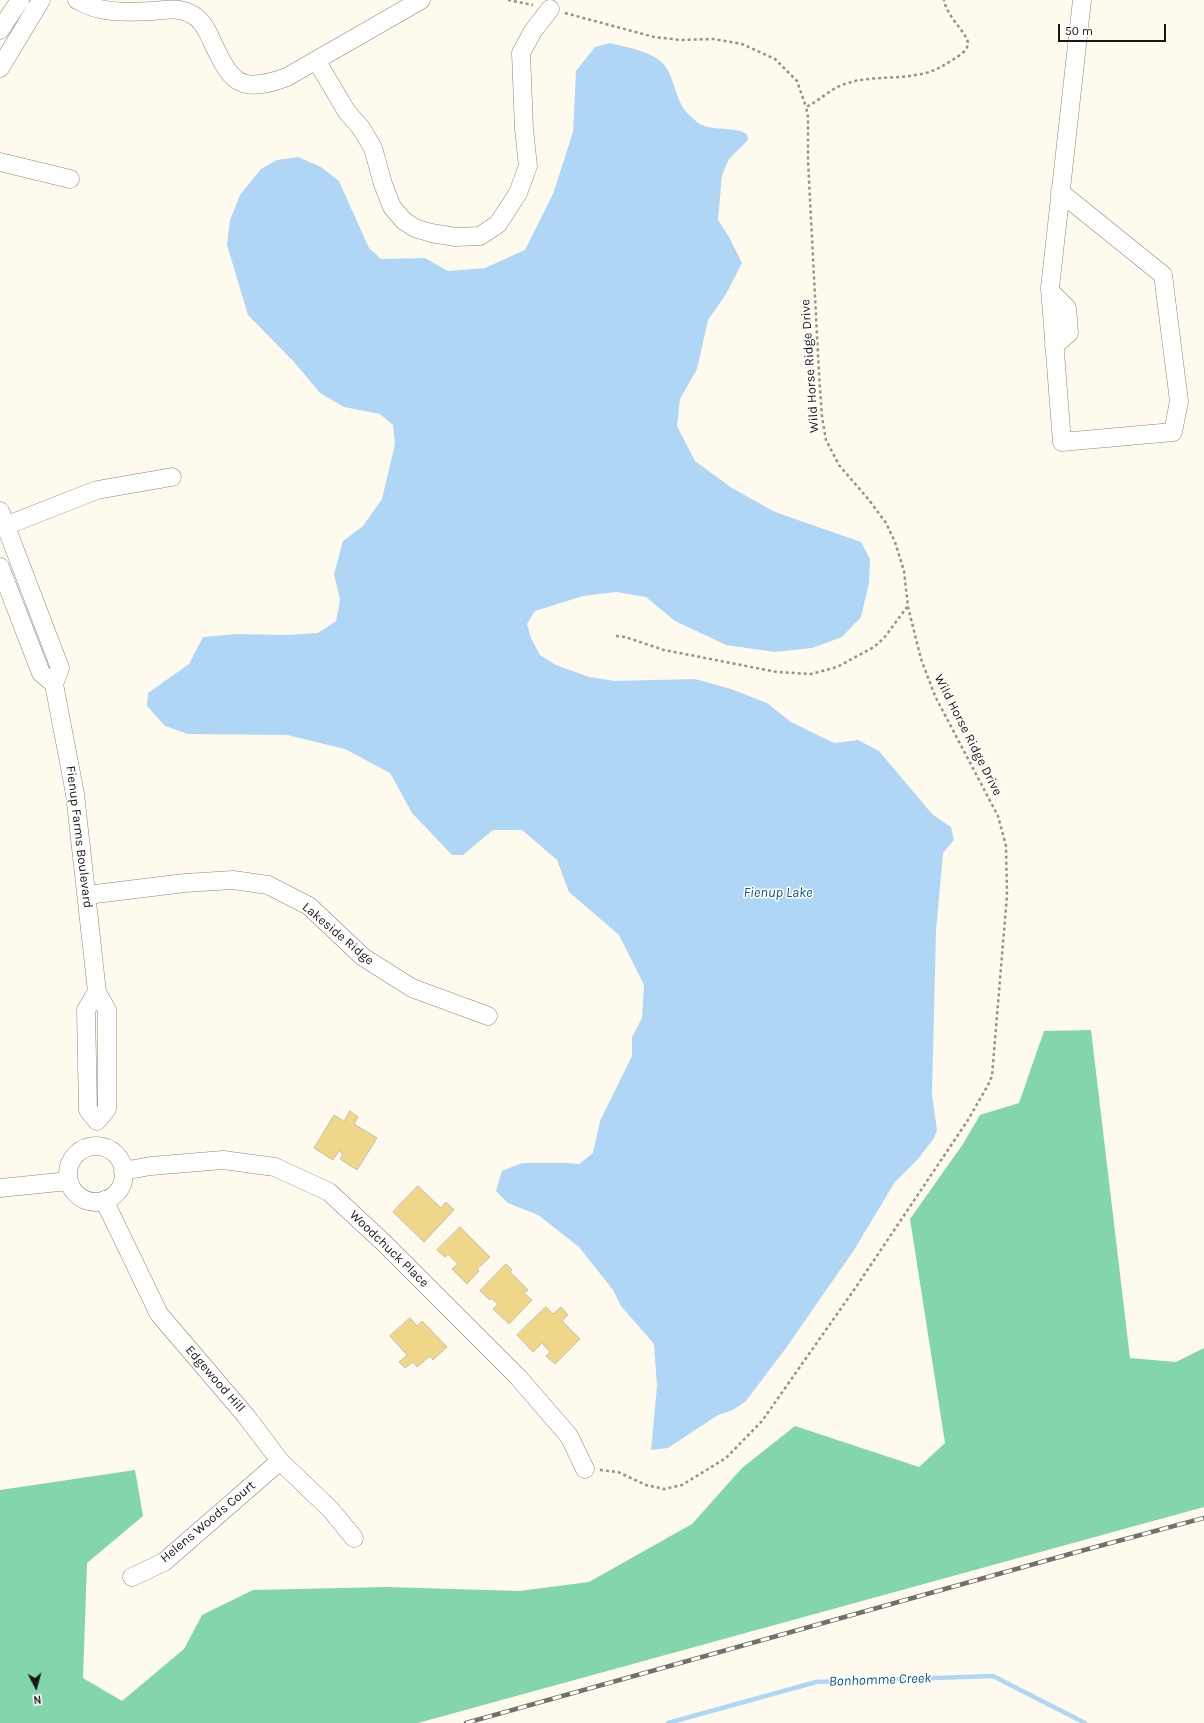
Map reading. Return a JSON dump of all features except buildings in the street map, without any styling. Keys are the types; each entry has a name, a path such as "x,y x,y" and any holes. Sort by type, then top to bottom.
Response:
{"street":[{"path":"0,30 20,0"},
{"path":"0,68 41,0"},
{"path":"77,0 100,9 138,11 173,9 191,14 204,25 224,66 231,76 243,83 255,85 270,84 287,77 421,0"},
{"path":"1060,192 1163,275 1178,401 1173,432 1062,442 1054,346 1069,333 1067,308 1050,291 1060,192 1082,0"},
{"path":"316,60 347,112 361,128 373,148 383,184 392,207 404,221 415,228 431,233 456,237 480,236 498,224 518,193 528,166 524,129 521,53 533,31 550,9"},
{"path":"0,162 70,179"},
{"path":"2,521 97,490 172,477"},
{"name":"Fienup Farms Boulevard","path":"2,521 60,668 54,684 75,794 97,992 86,1010 88,1110 97,1121 98,1146"},
{"path":"0,567 41,673 54,684"},
{"name":"Lakeside Ridge","path":"87,895 185,883 233,880 268,885 309,906 363,957 412,988 488,1016"},
{"path":"98,1146 108,1149 115,1154 121,1162 123,1171 123,1180 119,1189 112,1196 104,1200 91,1201 78,1196 72,1189 68,1172 74,1156 81,1150 98,1146"},
{"name":"Woodchuck Place","path":"123,1171 151,1166 223,1160 275,1167 329,1192 383,1242 518,1377 569,1436 585,1468"},
{"path":"0,1188 69,1181"},
{"name":"Edgewood Hill","path":"104,1200 159,1314 246,1416 280,1461 331,1510 354,1538"},
{"name":"Helens Woods Court","path":"132,1577 164,1562 280,1461"}],"path":[{"name":"Wild Horse Ridge Drive","path":"508,0 550,9 654,37 696,40 713,39 742,44 775,59 798,81 808,117 808,160 819,374 822,417 826,440 839,465 869,500 886,523 895,542 904,571 908,607 921,659 935,696 998,816 1006,846 1007,895 992,1076 976,1108 877,1256 762,1421 726,1458 682,1485 664,1489 646,1485 618,1472 585,1468"},
{"path":"806,107 841,85 858,80 922,74 937,69 963,54 967,48 968,42 966,35 956,26 947,11 944,0"},
{"path":"616,636 664,650 777,672 811,674 837,667 874,647 884,638 908,607"}],"green space":[{"path":"1091,1030 1130,1358 1176,1362 1204,1348 1204,1507 418,1723 0,1723 0,1490 135,1470 143,1516 87,1563 83,1678 122,1701 184,1649 202,1615 253,1590 387,1587 519,1591 589,1582 692,1524 742,1468 795,1426 919,1467 945,1443 910,1219 963,1144 980,1115 1019,1103 1044,1031"}],"water":[{"name":"Fienup Lake","path":"610,43 642,51 659,60 668,70 684,109 697,122 708,127 735,130 747,134 748,140 729,159 722,175 718,220 729,237 742,263 726,294 708,320 697,369 680,399 677,426 695,461 732,488 775,512 861,542 870,559 869,583 861,617 842,637 812,648 775,652 726,645 675,621 646,597 616,592 583,596 535,611 527,624 531,638 540,655 556,665 589,677 615,681 695,679 731,689 767,703 791,722 834,743 858,740 879,751 932,814 951,827 954,840 943,853 936,931 932,1095 937,1130 934,1138 918,1159 895,1182 854,1250 786,1348 746,1401 733,1410 718,1415 668,1448 651,1450 657,1386 654,1344 621,1306 613,1290 579,1247 538,1215 508,1203 496,1191 502,1171 522,1163 579,1164 593,1153 600,1121 632,1056 632,1037 642,1018 644,985 619,935 569,892 557,860 522,830 493,830 463,855 452,855 412,813 390,773 345,749 287,735 188,734 165,726 147,706 148,693 189,664 203,637 237,634 287,635 318,633 336,621 340,600 334,574 343,541 363,526 382,499 395,444 393,425 380,414 344,407 320,393 294,362 248,315 227,245 230,220 240,195 261,169 277,160 298,157 321,167 339,181 369,248 381,259 425,258 448,271 485,268 525,250 553,194 573,132 576,71 595,47"}],"waterway":[{"name":"Bonhomme Creek","path":"668,1723 816,1682 993,1676 1085,1723"}],"railway":[{"path":"466,1723 1077,1552 1204,1518"}]}
